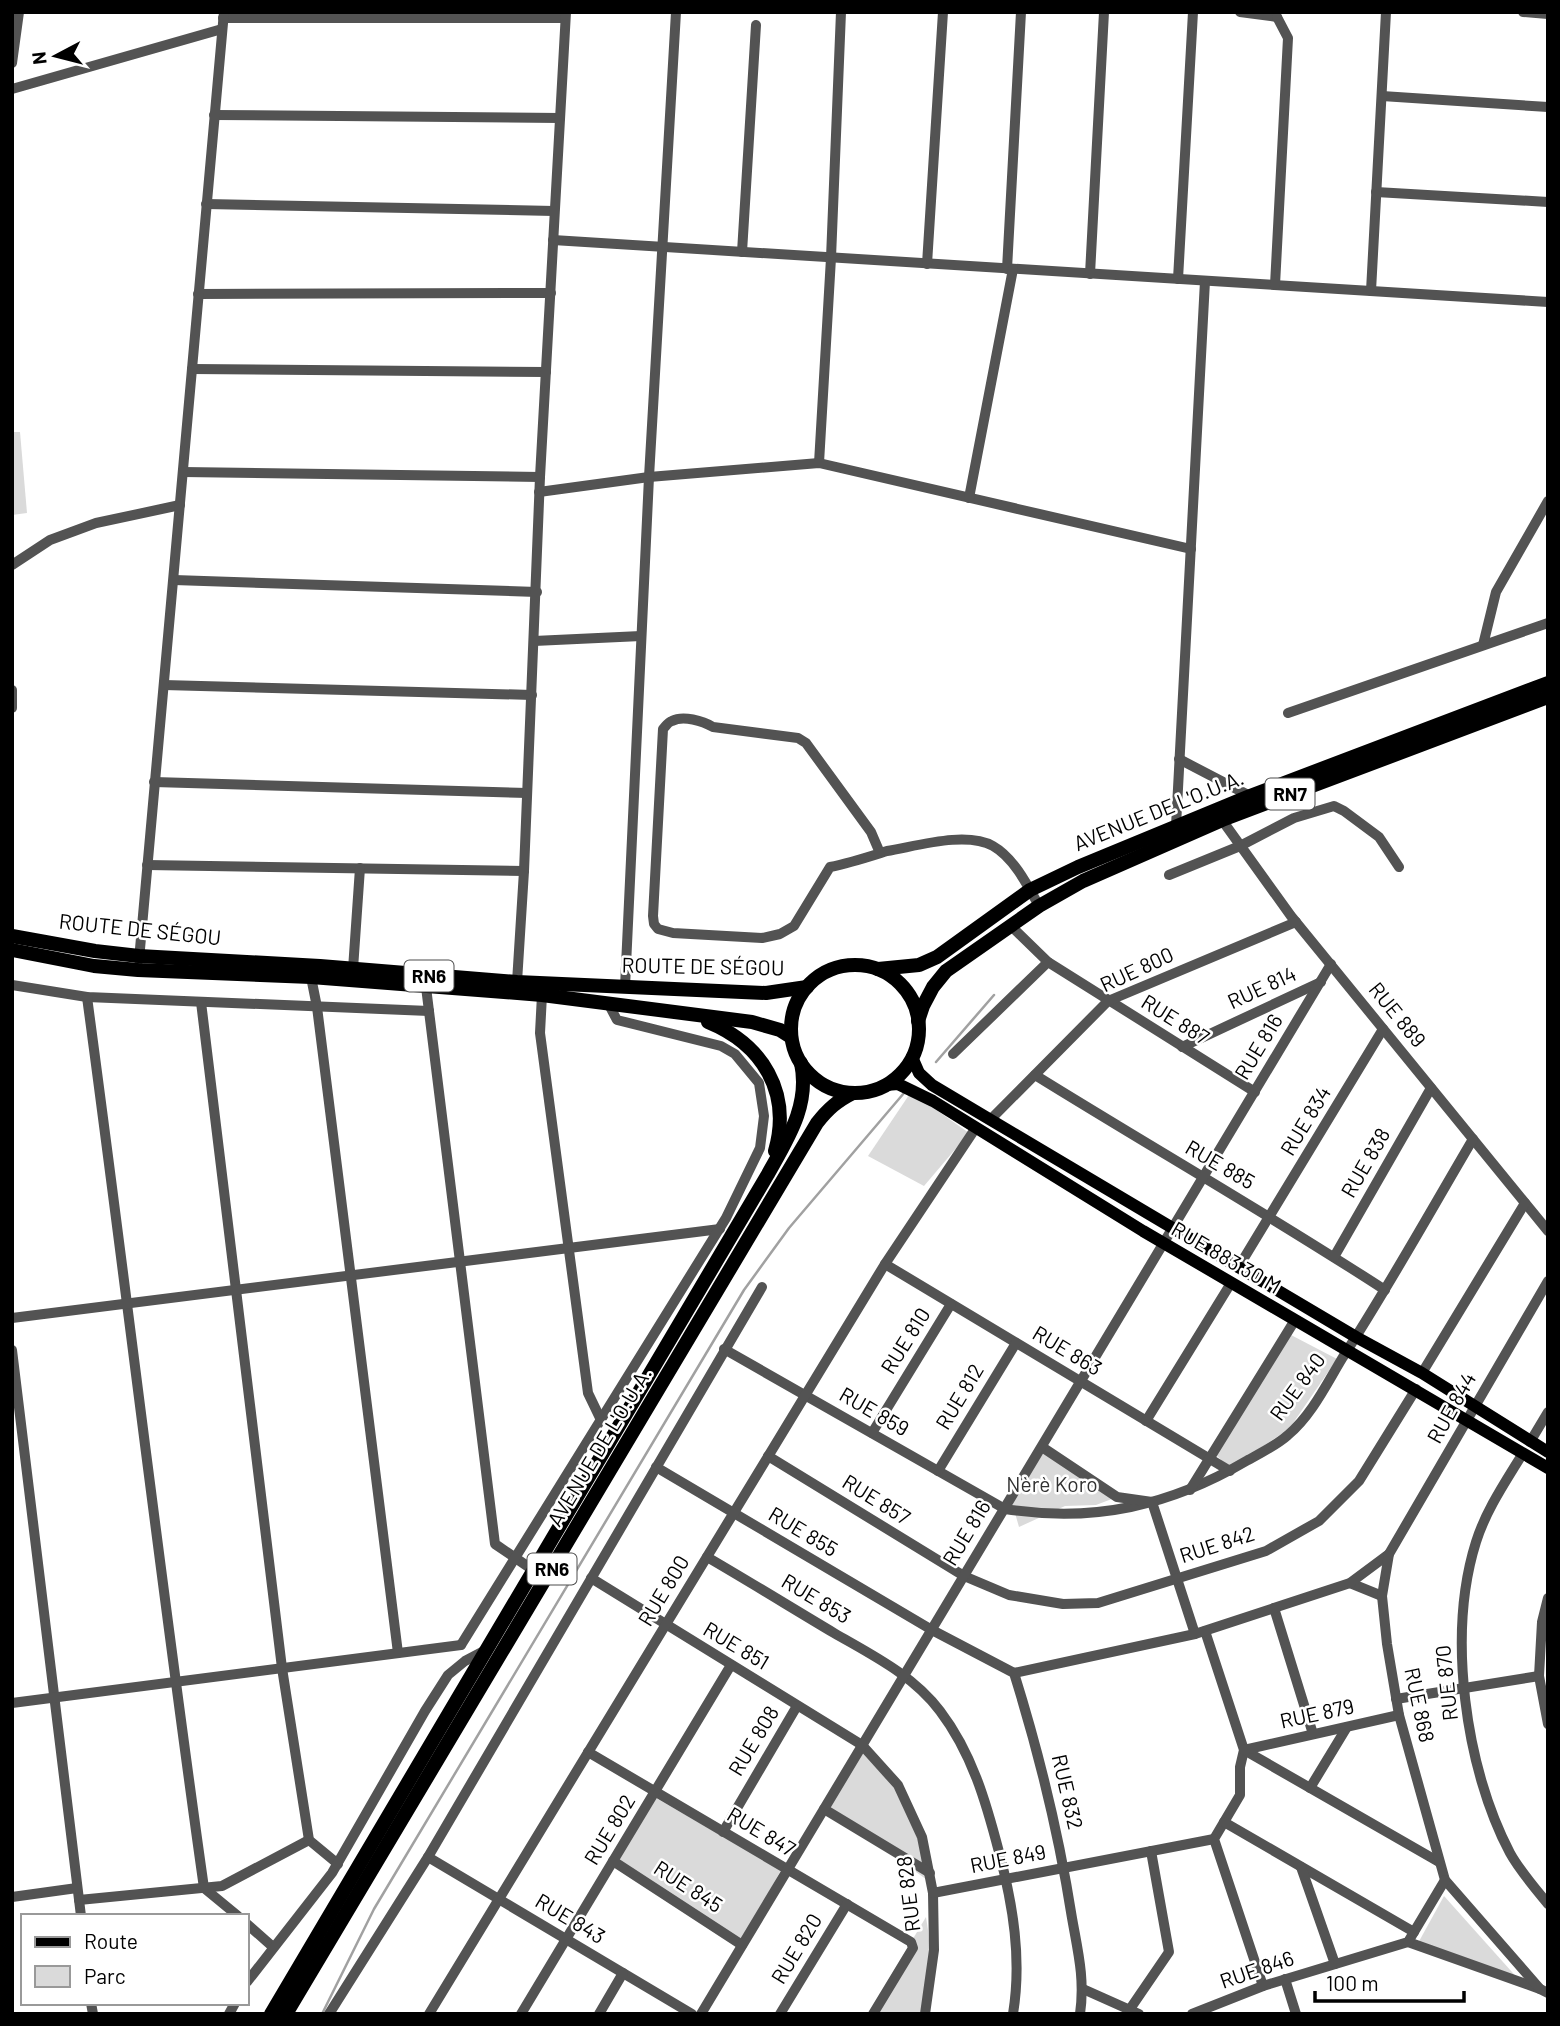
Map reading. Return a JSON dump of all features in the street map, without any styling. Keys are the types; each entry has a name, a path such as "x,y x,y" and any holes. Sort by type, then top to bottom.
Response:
{"highway":[{"name":"AVENUE DE L'O.U.A.","path":"878,969 919,965 937,957 1030,890 1078,867 1250,796 1548,682"},
{"name":"AVENUE DE L'O.U.A.","path":"918,1021 933,987 946,971 1039,906 1083,881 1222,820 1548,697"},
{"name":"ROUTE DE SÉGOU","path":"12,936 95,951 138,963 426,988 542,995 752,1022 780,1030 791,1037 794,1010 807,986"},
{"name":"ROUTE DE SÉGOU","path":"12,950 94,966 138,963 353,969 517,982 766,993 807,986"},
{"path":"791,1037 801,1063 818,1082 829,1088 853,1093 870,1091 896,1078 912,1057 918,1040 918,1021 914,1005 905,990 893,978 878,969 847,965 818,976 807,986"},
{"name":"RN6","path":"677,1012 729,1031 757,1054 776,1090 780,1115 780,1133 768,1174"},
{"name":"AVENUE DE L'O.U.A.","path":"271,2014 768,1174 788,1138 800,1108 804,1086 801,1063"},
{"name":"AVENUE DE L'O.U.A.","path":"286,2014 817,1123 828,1109 853,1093"}],"main road":[{"path":"912,1057 919,1073 932,1085 1238,1268 1422,1373 1474,1406 1527,1448 1548,1452"},
{"name":"RUE 883 30 M","path":"886,1085 898,1084 914,1090 1164,1244 1469,1420 1527,1448 1548,1468"}],"street":[{"path":"12,63 19,12"},
{"path":"625,987 649,477 676,12"},
{"path":"819,463 841,12"},
{"path":"927,264 943,12"},
{"path":"969,498 1010,269 1021,12"},
{"path":"1090,274 1104,12"},
{"path":"1178,279 1193,12"},
{"path":"1240,12 1278,15 1288,38 1275,285"},
{"path":"1371,291 1386,12"},
{"path":"1523,12 1548,14"},
{"path":"12,89 223,20 565,15 517,982"},
{"path":"138,963 223,20"},
{"path":"742,252 755,25"},
{"path":"1382,96 1548,107"},
{"path":"214,115 560,118"},
{"path":"1377,192 1548,202"},
{"path":"206,204 554,211"},
{"path":"554,240 1548,302"},
{"path":"1176,826 1205,281"},
{"path":"198,294 551,293"},
{"path":"192,369 546,372"},
{"path":"540,492 649,477 819,463 1191,549"},
{"path":"183,472 540,477"},
{"path":"1483,645 1496,592 1548,501"},
{"path":"12,565 51,540 96,523 180,505"},
{"path":"174,580 537,592"},
{"path":"1288,713 1548,623"},
{"path":"534,641 641,636"},
{"path":"164,685 532,695"},
{"path":"12,690 12,708"},
{"path":"880,853 872,832 806,743 798,738 713,727 706,723 682,719 671,721 663,729 653,916 659,929 673,933 762,938 780,934 794,926 830,867 880,853 959,839 977,840 994,847 1009,860 1039,906"},
{"path":"1179,759 1250,796"},
{"path":"154,782 527,793"},
{"path":"1168,875 1240,846 1294,818 1334,806 1345,811 1379,837 1398,867"},
{"name":"RUE 889","path":"1222,820 1296,922 1548,1231"},
{"path":"147,865 524,871"},
{"path":"353,969 360,868"},
{"name":"RUE 800","path":"990,1119 1108,1001 1296,922"},
{"name":"RUE 887","path":"1011,926 1048,962 1255,1092"},
{"path":"953,1054 1048,962"},
{"name":"RUE 816","path":"701,2014 1331,964"},
{"path":"311,977 317,1007 398,1653"},
{"name":"RUE 814","path":"1182,1047 1321,982"},
{"path":"12,985 87,997 429,1011"},
{"path":"426,988 495,1544 533,1570"},
{"path":"542,995 540,1033 588,1393 601,1420"},
{"path":"87,997 204,1888 236,1914"},
{"path":"201,1002 282,1668 309,1840 338,1864"},
{"name":"AVENUE DE L'O.U.A.","path":"461,1645 720,1229 760,1148 764,1116 759,1083 735,1054 720,1046 617,1020 608,1003"},
{"name":"RUE 834","path":"1238,1268 1383,1029"},
{"name":"RUE 885","path":"1035,1074 1385,1290"},
{"name":"RUE 838","path":"1334,1257 1431,1088"},
{"name":"RUE 800","path":"429,2014 885,1264 975,1129"},
{"name":"RUE 840","path":"1004,1509 1039,1514 1108,1513 1152,1502 1189,1490 1230,1471 1289,1435 1308,1412 1348,1350 1473,1139"},
{"path":"1422,1373 1525,1203"},
{"path":"1143,1231 1151,1216"},
{"path":"724,1246 726,1219"},
{"path":"12,1318 720,1229"},
{"name":"RUE 863","path":"885,1264 1230,1471"},
{"name":"RUE 844","path":"1389,1554 1548,1281"},
{"path":"1146,1421 1231,1283"},
{"path":"329,2014 428,1857 762,1287"},
{"name":"RUE 810","path":"872,1433 951,1304"},
{"path":"1189,1490 1295,1320"},
{"name":"RUE 812","path":"938,1471 1016,1343"},
{"name":"RUE 859","path":"724,1349 1004,1509"},
{"path":"12,1350 81,1914"},
{"name":"RUE 842","path":"964,1576 1009,1595 1063,1604 1098,1603 1266,1551 1319,1521 1359,1480 1416,1389"},
{"name":"RUE 870","path":"1548,1412 1494,1501 1476,1541 1463,1615 1461,1646 1464,1688 1480,1777 1510,1854 1548,1904"},
{"path":"1042,1447 1117,1497 1152,1502 1176,1578 1200,1632 1244,1750 1240,1767 1240,1795 1214,1839 1262,1986"},
{"name":"RUE 857","path":"768,1456 964,1576"},
{"name":"RUE 855","path":"656,1467 932,1630"},
{"path":"932,1630 1014,1673 1200,1632 1350,1583 1389,1554"},
{"name":"RUE 868","path":"1389,1554 1381,1596 1396,1699 1438,1861"},
{"name":"RUE 853","path":"707,1557 905,1675 940,1710 971,1761 990,1816 1006,1879 1015,1923 1017,1990 1013,2014"},
{"name":"RUE 851","path":"592,1578 665,1626 862,1745"},
{"path":"1350,1583 1381,1596"},
{"path":"1548,1598 1542,1622 1544,1656 1539,1676 1548,1724"},
{"path":"1274,1608 1313,1734"},
{"path":"12,1703 461,1645 467,1680"},
{"path":"248,1981 338,1864 448,1675 465,1661 484,1651"},
{"name":"RUE 802","path":"521,2014 731,1665"},
{"name":"RUE 832","path":"1014,1673 1036,1742 1064,1868 1083,1989 1080,2014"},
{"path":"1396,1699 1539,1676"},
{"name":"RUE 808","path":"723,1832 797,1706"},
{"name":"RUE 879","path":"1244,1750 1399,1715"},
{"path":"1310,1788 1347,1727"},
{"name":"RUE 828","path":"862,1745 898,1785 922,1837 933,1893 934,1950 925,2014"},
{"path":"1244,1750 1438,1861 1445,1880 1544,1991"},
{"name":"RUE 847","path":"588,1752 911,1942 913,1945 873,2014"},
{"path":"824,1809 930,1873"},
{"path":"1224,1822 1414,1932"},
{"name":"RUE 849","path":"933,1893 1214,1839"},
{"path":"79,1900 222,1886 309,1840"},
{"path":"1083,1989 1134,2012 1169,1952 1151,1851"},
{"name":"RUE 843","path":"428,1857 692,2014"},
{"name":"RUE 845","path":"613,1861 743,1945"},
{"path":"1301,1867 1335,1964"},
{"path":"1445,1880 1408,1942 1544,1991"},
{"path":"12,1897 77,1888"},
{"name":"RUE 820","path":"780,2014 846,1905"},
{"path":"248,1925 273,1947"},
{"name":"RUE 846","path":"1192,2014 1262,1986 1408,1942"},
{"path":"600,2014 623,1973"},
{"path":"1285,1979 1296,2014"}],"green space":[{"path":"12,432 20,432 27,513 12,515"},
{"path":"911,1092 969,1133 924,1186 868,1156"},
{"path":"1291,1335 1337,1359 1289,1429 1230,1468 1216,1455"},
{"name":"Nèrè Koro","path":"1045,1451 1117,1497 1096,1505 1065,1506 1019,1527 1011,1499"},
{"path":"860,1747 896,1786 919,1842 930,1882 825,1807"},
{"path":"656,1798 781,1870 742,1941 618,1860"},
{"path":"1444,1896 1520,1981 1417,1945"},
{"path":"926,1917 929,1966 921,2014 868,2014"}],"waterway":[{"path":"936,1062 994,995"},
{"path":"322,2014 374,1909 744,1290 789,1228 904,1093"}]}
